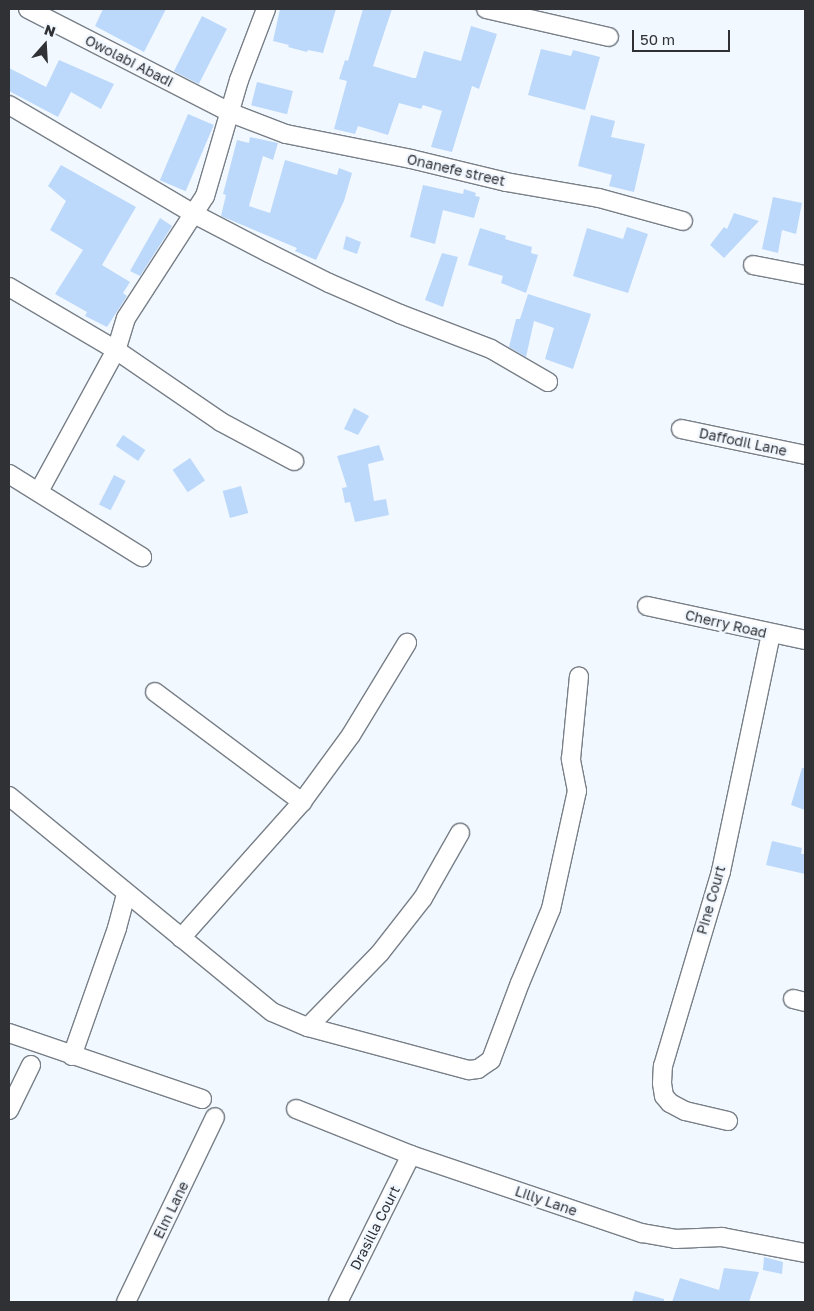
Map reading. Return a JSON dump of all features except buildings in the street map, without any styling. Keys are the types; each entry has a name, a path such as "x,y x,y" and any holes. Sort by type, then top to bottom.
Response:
{"street":[{"name":"Owolabi Abadi","path":"28,9 231,113"},
{"path":"39,491 116,350 126,318 205,196 231,113 239,80 266,9"},
{"path":"486,9 608,37"},
{"path":"9,105 194,214 329,283 400,314 491,349 548,382"},
{"name":"Onanefe street","path":"231,113 286,134 411,159 506,182 599,198 682,221"},
{"path":"753,265 805,275"},
{"path":"9,288 116,350 221,422 294,460"},
{"name":"Daffodil Lane","path":"681,429 805,454"},
{"path":"9,474 142,557"},
{"name":"Cherry Road","path":"647,606 805,640"},
{"name":"Pine Court","path":"728,1121 685,1111 670,1103 664,1096 663,1066 721,871 770,634"},
{"path":"182,938 302,802 351,735 407,643"},
{"path":"9,796 272,1012 308,1027 469,1070 478,1069 491,1060 551,908 577,791 571,759 579,676"},
{"path":"155,692 302,802"},
{"path":"308,1027 380,953 423,898 460,833"},
{"path":"72,1056 117,928 126,894"},
{"path":"9,1033 202,1099"},
{"path":"9,1110 31,1065"},
{"name":"Lilly Lane","path":"296,1109 412,1155 642,1232 675,1239 722,1237 805,1253"},
{"name":"Elm Lane","path":"126,1302 215,1117"},
{"name":"Drasilla Court","path":"338,1302 412,1155"}]}
